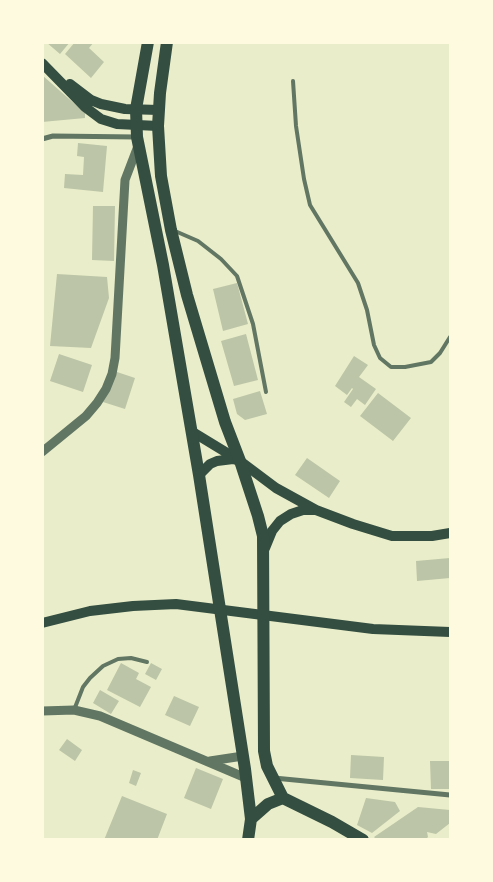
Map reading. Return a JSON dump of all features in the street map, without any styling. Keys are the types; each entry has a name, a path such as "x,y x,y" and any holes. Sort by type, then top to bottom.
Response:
{"main road":[{"path":"148,42 136,109 137,136 163,265 199,475 246,778 250,819 248,840"},
{"path":"167,42 158,126 161,176 171,230 187,295 225,422 240,461 263,536 264,751 267,766 283,798 332,822 363,840"},
{"path":"43,63 91,100 113,107 159,110"},
{"path":"43,63 93,114 137,136"},
{"path":"137,136 158,126"},
{"path":"191,431 240,461 276,488 316,510 392,536 432,536 450,532"},
{"path":"199,475 210,464 217,461 233,459 240,461"},
{"path":"264,558 266,542 280,521 297,512 316,510"},
{"path":"42,623 90,611 176,604 373,629 450,632"},
{"path":"250,819 268,804 283,798"}],"street":[{"path":"42,138 53,136 137,136 125,180 115,358 112,374 106,389 86,416 42,452"},
{"path":"42,711 74,710 100,716 246,778"},
{"path":"207,761 243,756"},
{"path":"272,777 450,795"}],"lane":[{"path":"293,81 296,126 310,205 358,283 367,310 374,345 380,358 391,367 405,367 431,362 440,353 450,337"},
{"path":"171,230 198,242 221,259 237,276 253,324 266,392"},
{"path":"74,710 83,687 103,666 118,659 131,658 147,662"}],"building":[{"path":"46,42 70,42 60,54"},
{"path":"75,42 94,42 89,48 104,62 91,78 65,54"},
{"path":"42,75 85,113 85,118 42,122"},
{"path":"78,143 107,146 103,192 64,188 65,174 83,175 84,157 77,156"},
{"path":"93,206 115,206 114,261 92,260"},
{"path":"57,274 107,277 109,298 91,348 50,346"},
{"path":"237,283 248,324 223,331 213,289"},
{"path":"246,334 258,380 234,386 221,341"},
{"path":"59,354 92,365 83,392 50,381"},
{"path":"354,356 368,365 359,377 376,389 365,405 357,399 351,407 344,402 353,389 347,395 335,386"},
{"path":"114,371 135,378 125,409 103,402"},
{"path":"260,391 267,414 245,420 237,414 233,399"},
{"path":"378,393 411,418 393,441 360,416"},
{"path":"307,458 340,481 329,498 295,475"},
{"path":"450,558 450,578 417,581 416,561"},
{"path":"121,663 139,673 136,679 151,687 140,707 107,690"},
{"path":"151,663 162,669 156,680 145,674"},
{"path":"100,690 119,701 111,714 93,703"},
{"path":"174,696 199,707 190,726 165,715"},
{"path":"67,739 82,750 75,761 59,750"},
{"path":"351,755 384,757 383,780 350,778"},
{"path":"430,761 450,761 450,789 431,789"},
{"path":"196,768 223,779 211,809 184,798"},
{"path":"133,770 141,773 136,786 129,783"},
{"path":"122,796 167,814 157,840 104,840"},
{"path":"366,798 395,802 400,811 372,833 357,825"},
{"path":"418,807 450,810 450,823 436,834 427,832 428,837 425,840 414,840 412,838 410,840 377,840 374,837"}]}
